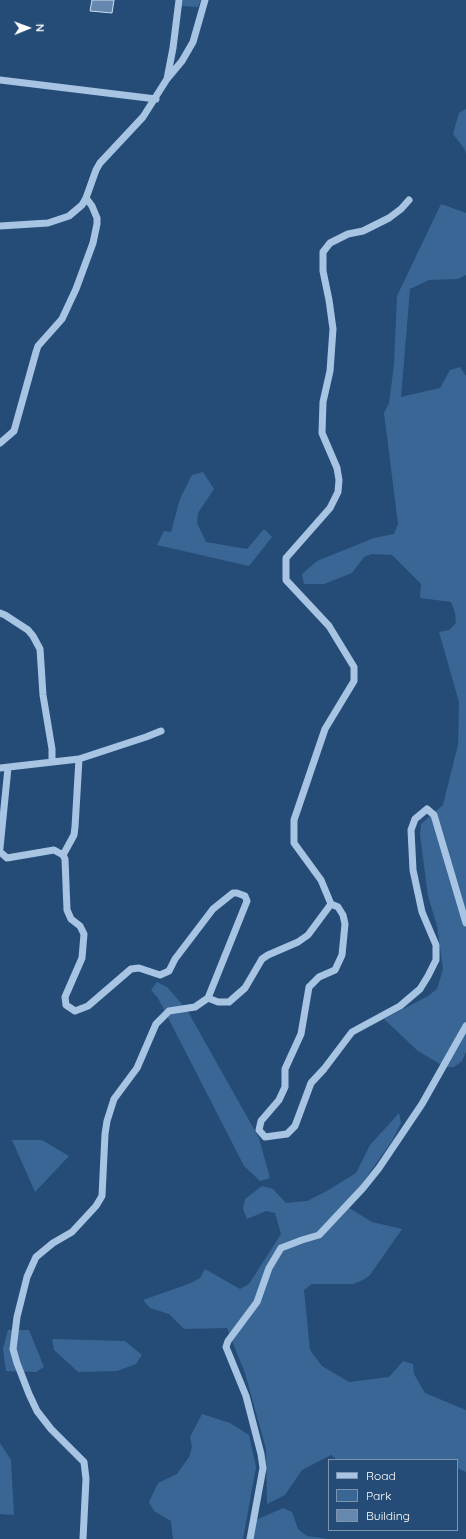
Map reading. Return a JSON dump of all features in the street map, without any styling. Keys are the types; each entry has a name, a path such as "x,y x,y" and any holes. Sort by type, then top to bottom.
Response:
{"street":[{"path":"167,79 173,48 179,0"},
{"path":"0,226 37,225 61,220 76,211 86,198 100,163 135,127 156,99 167,79 182,62 193,42 205,0"},
{"path":"0,80 156,99"},
{"path":"0,443 14,431 38,346 62,319 76,289 92,244 97,218 92,206 86,198"},
{"path":"408,200 401,209 389,218 363,231 348,234 330,243 323,252 322,271 329,300 333,329 330,371 323,402 322,433 337,468 340,480 338,492 330,508 286,558 286,580 329,626 354,667 354,681 325,729 294,820 294,843 321,880 331,904 338,907 343,915 345,924 342,955 335,970 319,977 309,987 301,1034 285,1070 285,1087 279,1100 261,1121 258,1130 265,1137 287,1134 295,1126 310,1083 324,1069 352,1032 400,1006 420,989 436,960 436,945 422,912 413,870 411,830 415,819 427,809 434,815 466,923"},
{"path":"0,613 28,630 34,636 40,649 43,695 52,749 52,762"},
{"path":"0,768 79,759 161,731"},
{"path":"79,759 74,831 63,855 66,867 67,910 71,919 80,926 84,934 82,958 65,997 66,1005 75,1011 88,1006 131,969 139,968 160,975 169,971 175,959 213,909 233,893 245,896 247,901 208,998 195,1006 168,1011 156,1024 137,1068 114,1099 107,1121 102,1196 96,1206 72,1232 53,1243 36,1257 27,1278 17,1317 13,1349 17,1363 37,1411 51,1429 84,1462 86,1479 83,1539"},
{"path":"8,768 0,850 8,858 54,850 63,855"},
{"path":"208,998 218,1002 229,1002 245,988 262,959 298,942 308,935 331,904"},
{"path":"250,1539 263,1468 262,1454 246,1396 226,1348 228,1341 257,1302 269,1268 281,1248 319,1235 363,1188 379,1168 422,1104 466,1026"}],"green space":[{"path":"183,0 201,0 198,7 182,6"},
{"path":"466,109 466,153 453,134 459,113"},
{"path":"441,204 466,213 466,275 458,279 429,280 410,289 401,397 440,388 450,370 460,367 466,376 466,1052 462,1061 454,1067 445,1067 418,1051 384,1019 428,996 437,989 443,969 437,926 428,896 420,835 421,824 443,805 458,745 459,702 439,632 449,630 456,623 455,613 451,602 420,598 421,584 392,555 372,554 364,557 352,573 324,584 304,584 302,574 317,561 374,538 394,534 398,524 384,413 389,403 394,365 397,296"},
{"path":"203,472 214,489 198,513 197,523 206,542 247,549 264,529 272,537 249,566 157,545 164,531 171,532 180,499 192,475"},
{"path":"157,982 167,987 187,1010 259,1138 270,1178 260,1181 244,1166 158,998 151,990"},
{"path":"399,1113 401,1123 392,1141 346,1206 372,1222 402,1229 370,1275 363,1280 353,1284 312,1284 304,1290 310,1350 322,1366 349,1382 389,1377 403,1361 413,1364 414,1374 425,1393 466,1410 466,1472 458,1468 458,1459 337,1459 331,1455 302,1470 285,1495 267,1504 266,1449 245,1373 227,1328 184,1329 169,1314 150,1308 143,1300 191,1283 200,1278 205,1269 240,1289 249,1284 281,1234 275,1213 266,1211 247,1219 243,1209 245,1199 262,1186 273,1189 286,1203 307,1201 356,1173 370,1145"},
{"path":"12,1140 42,1140 69,1156 35,1192"},
{"path":"8,1330 29,1330 44,1367 36,1372 6,1371 3,1349"},
{"path":"52,1339 125,1341 142,1355 136,1364 117,1371 78,1372 54,1350"},
{"path":"202,1414 230,1423 249,1435 256,1467 243,1539 173,1539 171,1521 154,1511 149,1502 158,1483 177,1474 189,1457 192,1447 190,1437"},
{"path":"0,1443 11,1460 14,1515 0,1514"},
{"path":"283,1508 292,1512 298,1529 307,1536 329,1539 253,1539 256,1520"}],"building":[{"path":"92,0 114,0 112,13 90,11"}]}
